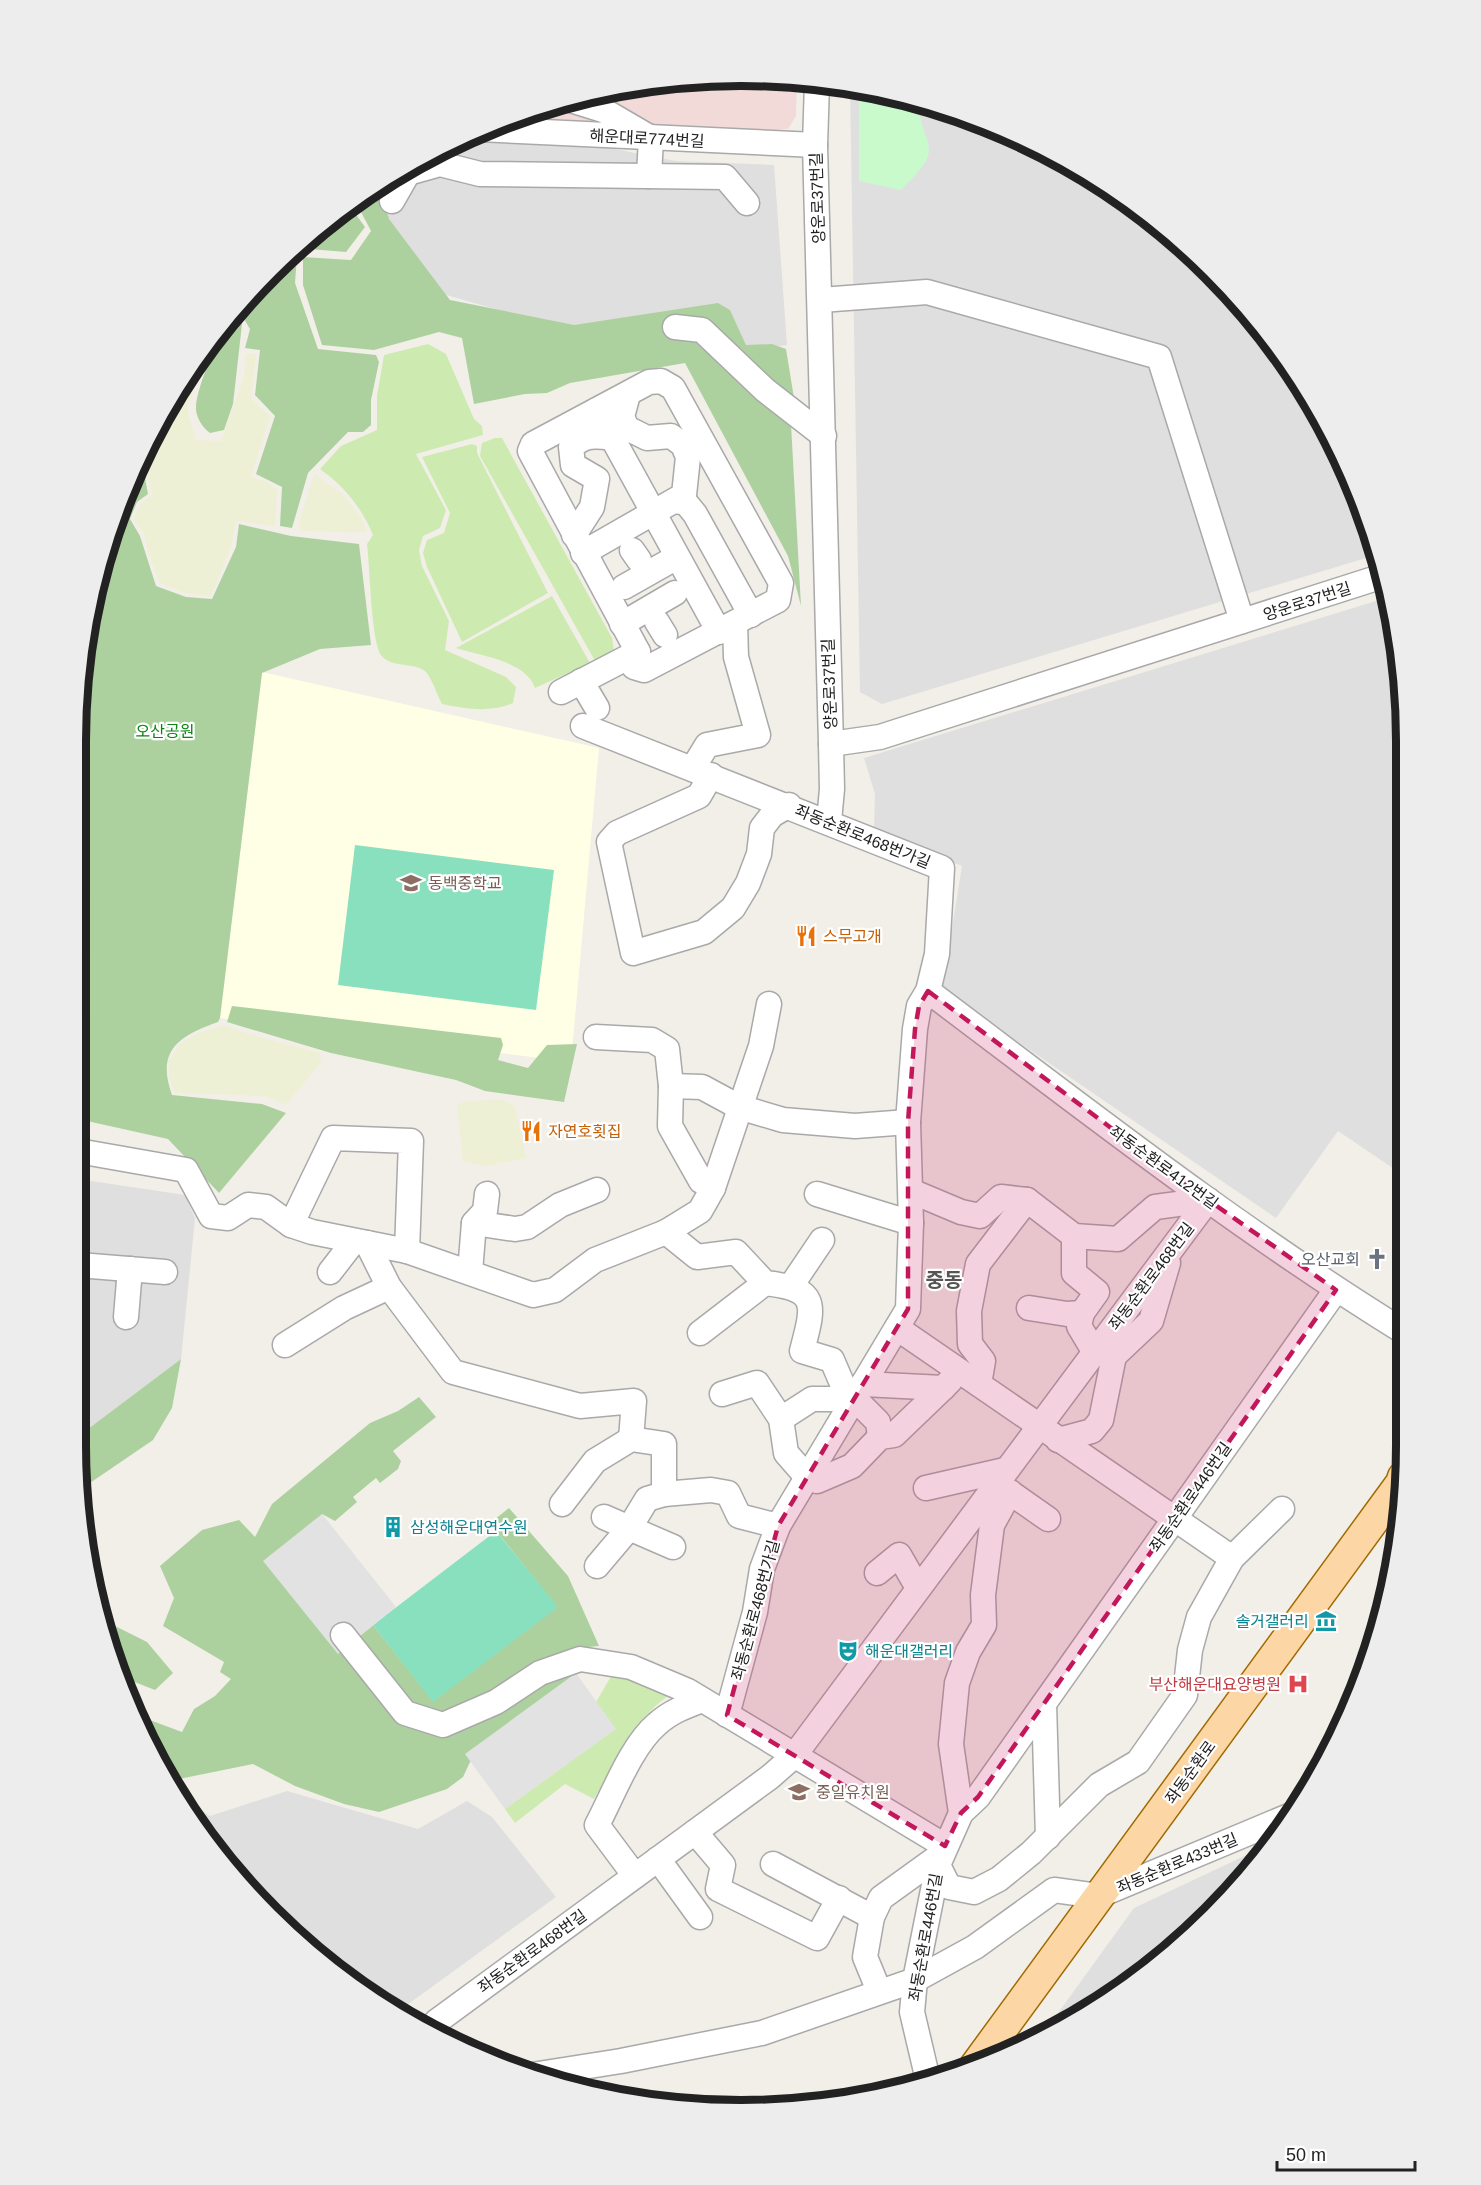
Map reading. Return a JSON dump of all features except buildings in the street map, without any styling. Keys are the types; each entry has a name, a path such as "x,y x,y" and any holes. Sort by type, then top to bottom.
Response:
{"main road":[{"name":"좌동순환로","path":"985,2052 1394,1491"}],"street":[{"name":"양운로37번길","path":"817,90 815,145 821,300 831,744 880,737 1375,579"},
{"path":"586,105 603,110 651,138 649,176"},
{"name":"해운대로774번길","path":"503,130 815,145"},
{"path":"419,170 440,164 480,174 725,177 747,203"},
{"path":"392,201 405,178"},
{"path":"821,300 927,292 1159,357 1242,621"},
{"path":"675,327 702,330 765,390 824,436"},
{"path":"661,381 673,388 781,584 778,600 644,670 634,667 638,652 530,451 533,444 628,394 649,382 661,381"},
{"path":"578,544 653,513 684,495 688,457 683,445 671,436 647,438 627,428 622,417 628,394"},
{"path":"597,410 701,598 735,623"},
{"path":"578,544 592,507 597,478 573,465 571,447 581,438 593,435 612,438"},
{"path":"675,501 686,503 695,514 735,623 736,657 758,735 707,745 699,796 617,833 609,842 633,953 704,932 733,908 748,884 759,854 762,828 772,816 789,805"},
{"path":"622,624 677,557"},
{"path":"600,583 701,598"},
{"name":"좌동순환로468번가길","path":"638,652 571,687 590,717 702,772 942,868 937,954 928,992 919,1006 915,1029 908,1122 911,1191 909,1308 778,1526 762,1569 755,1612 727,1715"},
{"path":"829,821 832,789 831,744"},
{"name":"좌동순환로412번길","path":"928,992 1208,1200 1336,1290 1396,1327"},
{"path":"86,1152 186,1170 211,1216 228,1218 248,1205 266,1207 291,1225 407,1251 533,1295 555,1290 595,1260 666,1232 700,1211 713,1188 761,1046 769,1004"},
{"path":"596,1037 652,1040 667,1049 671,1086 670,1126 701,1181 713,1188"},
{"path":"671,1086 702,1087 739,1107 783,1120 855,1126 908,1122"},
{"path":"291,1225 333,1138 411,1140 407,1251"},
{"path":"474,1223 516,1229 527,1227 560,1205 597,1190"},
{"path":"911,1191 961,1212 980,1216 1001,1197 1027,1200 1074,1236 1118,1239 1155,1208 1208,1200"},
{"path":"470,1272 474,1223 485,1211 486,1194"},
{"path":"817,1194 911,1223"},
{"path":"722,1394 757,1383 781,1419 786,1453 807,1477 817,1481 852,1466 880,1437 894,1435 984,1361 970,1344 969,1311 978,1264 1027,1200"},
{"name":"좌동순환로468번길","path":"436,2024 794,1756 918,1588 1004,1481 1038,1425 1208,1200"},
{"path":"666,1232 697,1257 736,1252 765,1283 791,1286 808,1297 812,1312 802,1351 832,1360 844,1388 858,1391 878,1422 880,1437"},
{"name":"좌동순환로468번길","path":"1074,1236 1074,1273 1097,1292 1082,1313 1079,1326 1094,1351"},
{"path":"791,1286 822,1240"},
{"path":"330,1272 361,1242"},
{"path":"361,1242 388,1287 453,1372 580,1406 634,1401 631,1439"},
{"path":"1058,1440 1092,1431 1101,1420 1114,1356 1151,1321 1172,1247"},
{"path":"86,1266 165,1272"},
{"path":"126,1317 130,1269"},
{"path":"700,1333 765,1283"},
{"path":"285,1345 344,1308 388,1287"},
{"name":"좌동순환로446번길","path":"926,2072 912,2012 915,1980 942,1855 961,1813 978,1797 1336,1290"},
{"name":"좌동순환로468번길","path":"1029,1308 1066,1314 1082,1313"},
{"path":"897,1328 960,1381 1038,1425 1232,1558"},
{"path":"781,1419 812,1399 858,1391 960,1381"},
{"path":"562,1504 595,1461 631,1439 664,1444 664,1494"},
{"path":"926,1488 1004,1481 1048,1519"},
{"path":"961,1813 951,1744 957,1683 968,1652 984,1625 982,1595 992,1524 1004,1481"},
{"path":"597,1566 630,1527 647,1499 664,1494 711,1490 728,1493 738,1516 778,1526"},
{"name":"좌동순환로446번길","path":"794,1756 942,1855 949,1887 974,1892 999,1879 1048,1837 1057,1824 1099,1785 1138,1762 1169,1722 1185,1695 1190,1650 1198,1617 1232,1558 1282,1509"},
{"path":"604,1517 673,1547"},
{"path":"877,1573 899,1555 918,1588"},
{"path":"343,1635 405,1713 443,1725 496,1702 540,1673 580,1659 631,1667 702,1700 794,1756"},
{"path":"635,1876 597,1825 640,1743 656,1724 678,1709 702,1700"},
{"path":"1044,1704 1048,1837"},
{"name":"좌동순환로433번길","path":"1098,1896 1275,1822"},
{"path":"695,1832 723,1865 718,1889 817,1938 839,1898"},
{"name":"좌동순환로446번길","path":"872,1917 881,1898 942,1855"},
{"path":"658,1859 700,1917"},
{"path":"773,1864 872,1917 865,1958 879,1991"},
{"path":"570,2077 762,2033 915,1980 975,1947 1054,1890 1098,1896"}],"highlighted area":[{"path":"928,991 1194,1190 1336,1290 978,1797 961,1813 945,1846 727,1715 778,1526 908,1309 908,1122 915,1029 919,1006"}],"shaded area":[{"path":"740,86 797,88 796,116 788,129 766,131 530,120 613,98 655,91"},
{"path":"850,95 951,120 1030,153 1104,196 1172,248 1204,277 1233,309 1260,342 1308,413 1346,490 1369,557 882,704 860,692"},
{"path":"475,142 610,148 676,161 774,165 787,345 748,351 569,330 429,290 364,219 360,208 377,196 413,173"},
{"path":"246,354 256,354 251,399 270,416 251,477 267,482 277,490 275,526 236,521 231,547 211,596 185,593 160,583 144,534 133,519 141,503 152,495 146,466 173,413 200,371 187,409 196,440 221,441 244,377"},
{"path":"314,474 342,494 361,517 367,532 302,531 298,526"},
{"path":"1380,600 1390,655 1396,740 1396,1170 1338,1131 1276,1218 942,990 962,866 874,832 875,794 864,758"},
{"name":"동백중학교","path":"262,672 599,748 571,1062 220,1018"},
{"path":"226,1025 249,1034 320,1053 321,1062 286,1105 265,1096 175,1093 169,1076 169,1060 181,1043 198,1033"},
{"path":"502,1100 515,1106 526,1158 486,1166 463,1162 457,1106 465,1101"},
{"path":"86,1180 185,1195 195,1218 181,1359 86,1430"},
{"path":"322,1514 396,1607 338,1654 263,1561"},
{"path":"576,1673 616,1729 505,1809 465,1754"},
{"path":"287,1791 418,1829 467,1801 492,1817 556,1897 405,2007 342,1964 277,1908 221,1843 195,1807 210,1816"},
{"path":"1252,1852 1204,1908 1172,1937 1104,1989 1053,2020 1134,1908"}],"green space":[{"path":"859,96 919,111 929,148 924,165 915,176 901,190 859,181"},
{"path":"382,194 389,219 450,300 574,325 718,303 730,310 746,345 772,344 786,349 795,404 791,424 801,606 788,556 685,363 570,383 547,393 525,394 474,404 462,338 439,332 374,350 322,345 303,285 303,257 351,260 371,231 359,209"},
{"path":"354,212 365,227 346,252 308,249"},
{"path":"297,259 295,283 318,349 376,355 379,362 371,400 371,425 363,432 348,432 308,473 292,528 280,526 282,487 256,474 275,416 255,395 260,350 245,348 250,329 242,316 277,277"},
{"path":"239,321 242,324 233,404 224,430 210,433 202,424 196,410 197,397 210,359"},
{"path":"428,344 446,354 474,419 482,426 483,435 416,454 446,510 440,528 423,536 419,550 422,566 449,621 445,650 506,677 516,687 513,703 496,708 469,709 442,704 425,671 390,662 381,655 373,619 367,544 373,535 351,498 320,469 341,446 377,430 377,396 384,355"},
{"path":"502,438 612,638 614,650 607,656 595,661 480,456 482,443"},
{"path":"472,444 477,446 477,453 548,593 462,642 427,567 423,553 427,540 444,533 450,513 422,457"},
{"name":"오산공원","path":"144,471 148,494 137,502 130,519 140,536 156,586 186,597 212,599 236,547 239,524 291,536 359,544 371,645 320,649 262,673 220,1018 218,1022 192,1033 174,1047 167,1067 172,1095 262,1104 286,1113 219,1193 168,1139 86,1121 87,698 91,655 108,571 120,530"},
{"path":"552,596 590,663 535,688 522,671 513,666 456,648"},
{"path":"355,845 554,870 536,1010 338,985"},
{"path":"232,1006 501,1038 503,1045 498,1060 528,1068 547,1045 577,1044 564,1102 485,1091 456,1080 331,1053 227,1022"},
{"path":"181,1359 172,1408 153,1440 87,1485 86,1430"},
{"path":"419,1397 436,1417 393,1451 401,1461 398,1469 380,1483 376,1478 353,1497 357,1502 335,1521 322,1514 337,1653 373,1625 433,1701 557,1607 490,1523 509,1508 568,1576 599,1646 578,1648 576,1673 470,1762 463,1777 447,1789 379,1812 344,1804 295,1786 253,1764 177,1778 146,1719 182,1732 194,1709 215,1696 231,1679 220,1672 224,1662 163,1626 174,1598 160,1566 202,1530 239,1520 255,1537 272,1504 370,1423 398,1411"},
{"path":"496,1531 558,1607 433,1702 373,1625"},
{"path":"111,1624 147,1642 173,1673 155,1690 130,1681 120,1655"},
{"path":"613,1673 671,1694 646,1715 636,1728 594,1799 565,1784 515,1823 505,1809 615,1729 596,1702"}],"place":[{"name":"동백중학교","path":"411,883"},
{"name":"스무고개","path":"806,936"},
{"name":"자연호횟집","path":"531,1131"},
{"name":"오산교회","path":"1377,1259"},
{"name":"삼성해운대연수원","path":"393,1527"},
{"name":"솔거갤러리","path":"1326,1621"},
{"name":"해운대갤러리","path":"848,1651"},
{"name":"부산해운대요양병원","path":"1298,1684"},
{"name":"중일유치원","path":"799,1792"}],"district":[{"name":"중동","path":"944,1280"}]}
